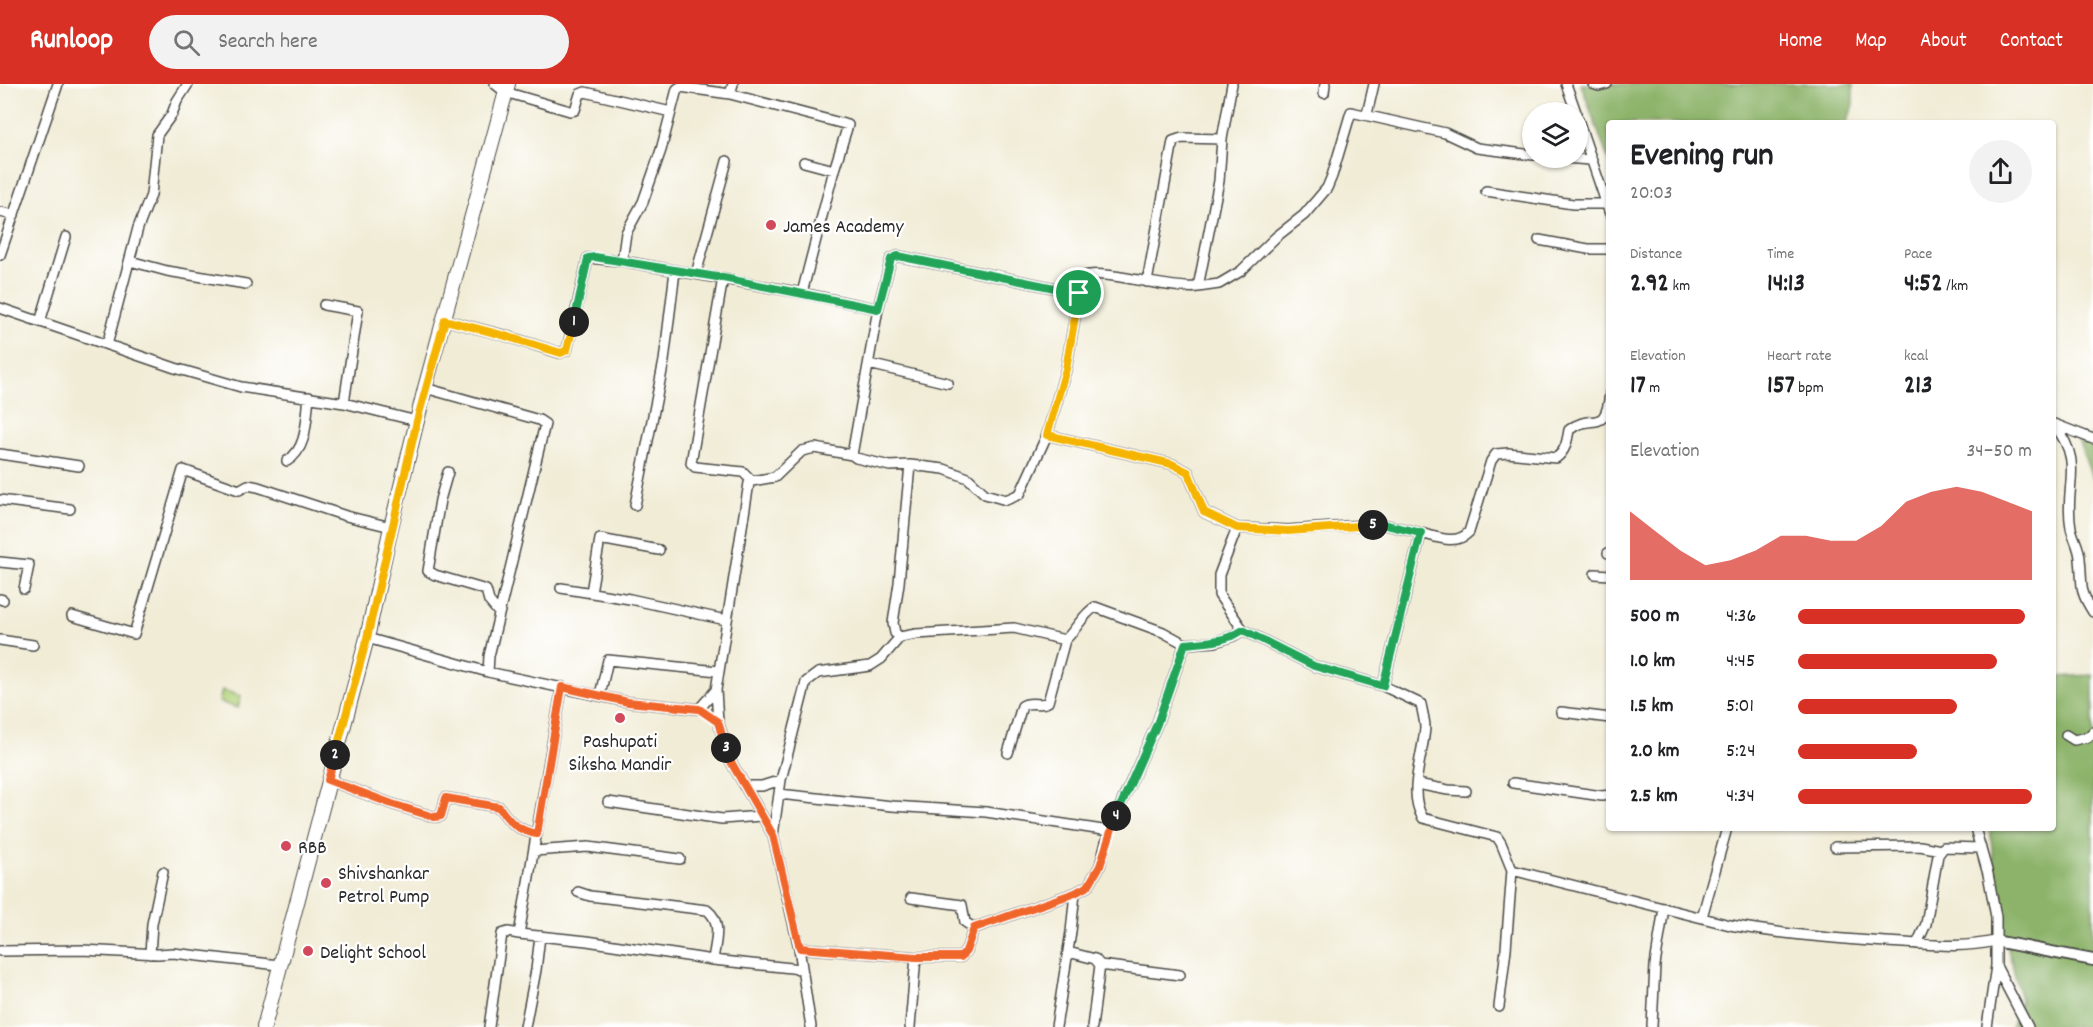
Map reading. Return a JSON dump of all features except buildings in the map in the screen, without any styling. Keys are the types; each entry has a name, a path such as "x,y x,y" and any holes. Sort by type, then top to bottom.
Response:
{"main road":[{"path":"264,1027 367,638 425,388 445,320 503,87"}],"street":[{"path":"0,255 58,84"},
{"path":"107,345 138,228 151,195 157,135 172,114 188,84"},
{"path":"1198,287 1219,181 1222,139 1232,84"},
{"path":"1367,114 1374,84"},
{"path":"1593,84 1599,86 1608,84"},
{"path":"1569,85 1573,102"},
{"path":"503,87 570,111 574,110 580,94 585,92 671,112"},
{"path":"622,261 626,233 643,202 662,150 677,89 680,87 732,89 848,125 802,293"},
{"path":"811,1027 801,969 800,948 773,835 731,762 718,722 717,671 748,483 775,477 802,451 815,448 852,455 890,466 910,465 944,469 968,478 986,494 1006,500 1012,499 1020,494 1047,435 1066,369 1083,277 1086,275 1111,276 1178,287 1198,287 1219,284 1241,271 1276,237 1304,215 1327,188 1349,114 1354,111 1445,133 1477,148 1522,154"},
{"path":"1147,282 1173,141 1182,138 1222,139"},
{"path":"1486,191 1573,204 1606,204 1588,153"},
{"path":"696,274 727,161"},
{"path":"804,162 834,170"},
{"path":"0,212 14,215"},
{"path":"40,322 66,237"},
{"path":"1539,240 1588,249 1606,249"},
{"path":"852,455 878,309 891,259 898,256 1079,293"},
{"path":"445,320 561,353 567,350 588,258 622,261 723,278 878,309"},
{"path":"130,261 167,271 246,284"},
{"path":"635,505 664,361 675,271"},
{"path":"723,278 691,463 694,467 743,472 752,481"},
{"path":"324,305 358,311 344,403"},
{"path":"0,308 175,368 241,387 309,396 417,421"},
{"path":"868,364 948,383"},
{"path":"425,388 539,420 545,424 489,656 488,672"},
{"path":"287,461 296,453 300,445 305,430 309,396"},
{"path":"1047,435 1172,464 1188,472 1204,512 1237,528 1288,531 1382,524 1454,541 1469,532 1491,461 1496,454 1556,458 1565,448 1569,430 1582,423 1600,421 1606,414"},
{"path":"2056,425 2093,438"},
{"path":"2056,427 2069,448 2072,473 2071,527 2080,555 2081,590 2093,612"},
{"path":"0,454 79,466"},
{"path":"900,637 895,633 893,623 910,465"},
{"path":"72,616 134,634 183,470 239,490 248,485 258,487 346,516 392,528"},
{"path":"448,472 440,500 428,571 486,590 489,601 499,613"},
{"path":"0,500 70,509"},
{"path":"1237,528 1219,575 1219,595 1243,630 1314,666 1383,686 1421,704 1425,725 1416,807 1423,818 1497,837 1502,843 1512,870 1499,1007"},
{"path":"1383,686 1421,533"},
{"path":"591,592 600,539 659,550"},
{"path":"0,562 29,565 24,589"},
{"path":"1595,574 1606,575"},
{"path":"561,588 685,610 726,620"},
{"path":"1008,753 1022,706 1048,702 1065,640 1078,628 1085,613 1095,608 1163,632 1185,644 1215,642 1243,630"},
{"path":"773,835 781,780 806,682 818,673 870,666 881,659 900,637 916,634 1014,628 1065,640"},
{"path":"367,638 488,672 628,702 699,709 718,722"},
{"path":"0,640 33,645"},
{"path":"974,928 1075,893 1088,886 1100,866 1109,831 1157,724 1185,644"},
{"path":"600,695 608,660 717,671"},
{"path":"519,934 562,687"},
{"path":"699,709 716,690"},
{"path":"1561,712 1606,717"},
{"path":"2066,735 2074,740 2088,737 2093,732"},
{"path":"328,780 434,817 441,816 446,798 499,807 522,831 537,834"},
{"path":"744,786 762,786 781,780"},
{"path":"1514,783 1606,796"},
{"path":"1417,784 1466,791"},
{"path":"779,794 892,806 986,812 1109,831"},
{"path":"608,802 722,819 761,816"},
{"path":"1702,917 1726,831"},
{"path":"1976,831 1988,874 1996,917 1996,966 1987,1027"},
{"path":"1835,847 1920,846 1941,850"},
{"path":"534,851 588,847 680,859"},
{"path":"1917,944 1926,924 1933,876 1941,850 1944,847 1981,848"},
{"path":"1512,870 1759,930 1855,941 1959,946 1995,941 2093,960"},
{"path":"150,954 152,924 163,872"},
{"path":"578,892 590,896 707,910 717,922 713,960"},
{"path":"1056,1027 1075,893"},
{"path":"911,898 962,905 965,922 974,928"},
{"path":"1652,1026 1655,965 1664,908"},
{"path":"800,948 916,957 961,957 966,951 974,928"},
{"path":"489,1027 502,934 508,932 713,960 801,969"},
{"path":"525,1027 540,936"},
{"path":"0,951 82,950 173,953 279,964"},
{"path":"1068,952 1095,958 1100,965 1092,1027"},
{"path":"910,1027 916,957"},
{"path":"1100,965 1180,975"},
{"path":"1996,966 2028,1027"}],"green space":[{"path":"1581,84 1853,84 1853,107 1847,120 1606,120 1606,154"},
{"path":"2077,437 2093,437 2093,480"},
{"path":"2093,675 2093,1027 2011,1027 2021,1000 1998,909 1990,831 2056,831 2056,677"},
{"path":"222,690 241,696 238,708 219,702"}],"place":[{"name":"James Academy","path":"771,225"},
{"name":"Pashupati Siksha Mandir","path":"620,718"},
{"name":"RBB","path":"286,846"},
{"name":"Shivshankar Petrol Pump","path":"326,883"},
{"name":"Delight School","path":"308,951"}],"route":[{"path":"898,256 1079,293 1066,369 1047,435 1172,464 1188,472 1204,512 1237,528 1288,531 1382,524 1421,533 1383,686 1314,666 1243,630 1215,642 1185,644 1157,724 1109,831 1100,866 1088,886 1075,893 974,928 966,951 961,957 916,957 800,948 773,835 731,762 718,722 699,709 628,702 562,687 537,834 522,831 499,807 446,798 441,816 434,817 328,780 367,638 425,388 445,320 561,353 567,350 588,258 595,257 723,278 878,309 891,259 898,256"}]}
